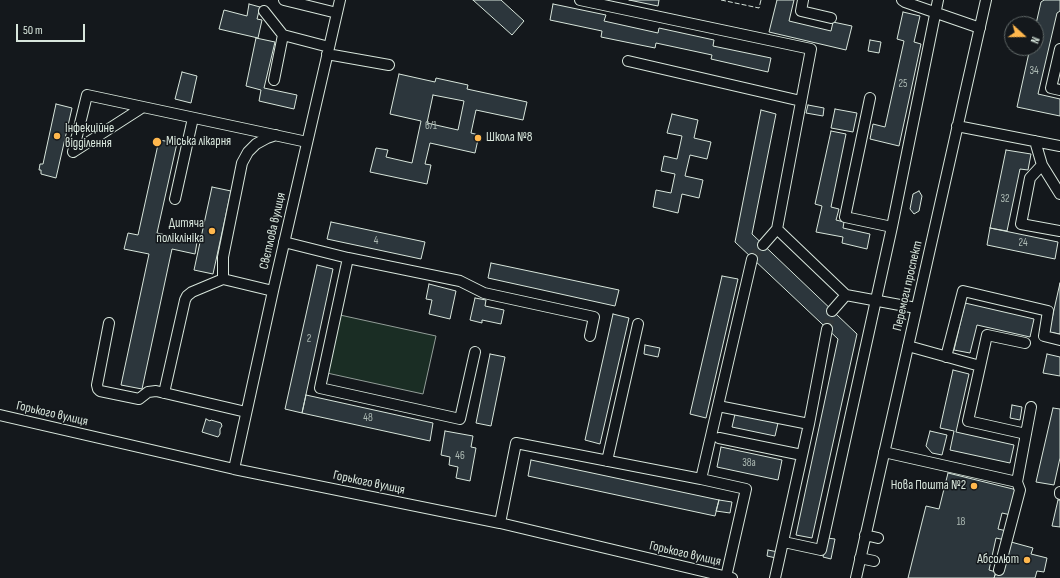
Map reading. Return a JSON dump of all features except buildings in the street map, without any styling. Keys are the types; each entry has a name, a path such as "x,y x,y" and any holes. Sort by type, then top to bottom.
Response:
{"street":[{"path":"284,0 299,2 337,13"},
{"name":"Свєтлова вулиця","path":"234,469 284,242 340,0"},
{"path":"580,0 606,3 811,48 777,229 763,245"},
{"path":"803,0 801,11 831,18"},
{"path":"902,0 980,28"},
{"path":"784,542 821,550 892,227 938,0"},
{"name":"Перемоги проспект","path":"856,578 986,0"},
{"path":"264,11 283,35 328,50 389,65"},
{"path":"274,80 283,35"},
{"path":"1060,49 1051,88 1060,90"},
{"path":"628,61 801,101"},
{"path":"143,107 73,152 87,95 307,142"},
{"path":"870,98 846,217 892,227"},
{"path":"175,199 193,118"},
{"path":"958,126 1060,146"},
{"path":"223,279 223,257 242,162 248,152 256,144 276,135"},
{"path":"1035,141 1042,165 1060,194"},
{"path":"1042,165 1030,178 1021,224 1060,231"},
{"path":"777,229 846,295 916,308"},
{"path":"284,242 348,258 460,281 484,293 594,316 590,336"},
{"path":"348,258 320,388 460,419 475,352"},
{"path":"701,479 752,259"},
{"path":"164,393 184,300 192,292 223,279 273,291"},
{"path":"946,357 963,291 1048,311 1044,336 1060,340"},
{"path":"832,311 846,295"},
{"path":"109,323 97,384 98,389 103,393 139,399 148,392 156,391 246,412"},
{"path":"606,460 638,324"},
{"path":"775,578 809,424 827,329"},
{"path":"1025,343 987,335 968,421 1026,434"},
{"path":"908,346 980,366"},
{"path":"718,406 809,424"},
{"path":"999,570 1018,486 1031,407"},
{"name":"Горького вулиця","path":"0,414 234,469 500,523 729,577"},
{"path":"719,438 802,455"},
{"path":"500,523 516,443 746,489 729,577"},
{"path":"884,452 1018,486"},
{"path":"1018,486 1024,500"},
{"path":"865,535 878,538"},
{"path":"860,558 874,561"}],"green space":[{"path":"340,315 436,336 423,394 327,373"}],"tunnel":[{"path":"752,259 763,245"},
{"path":"827,329 832,311"}],"fence":[{"path":"721,0 759,8 761,0"}],"place":[{"name":"Інфекційне відділення","path":"57,136"},
{"name":"Школа №8","path":"478,138"},
{"name":"Міська лікарня","path":"157,142"},
{"name":"Дитяча поліклініка","path":"212,231"},
{"name":"Нова Пошта №2","path":"974,486"},
{"name":"Абсолют","path":"1027,560"}]}
